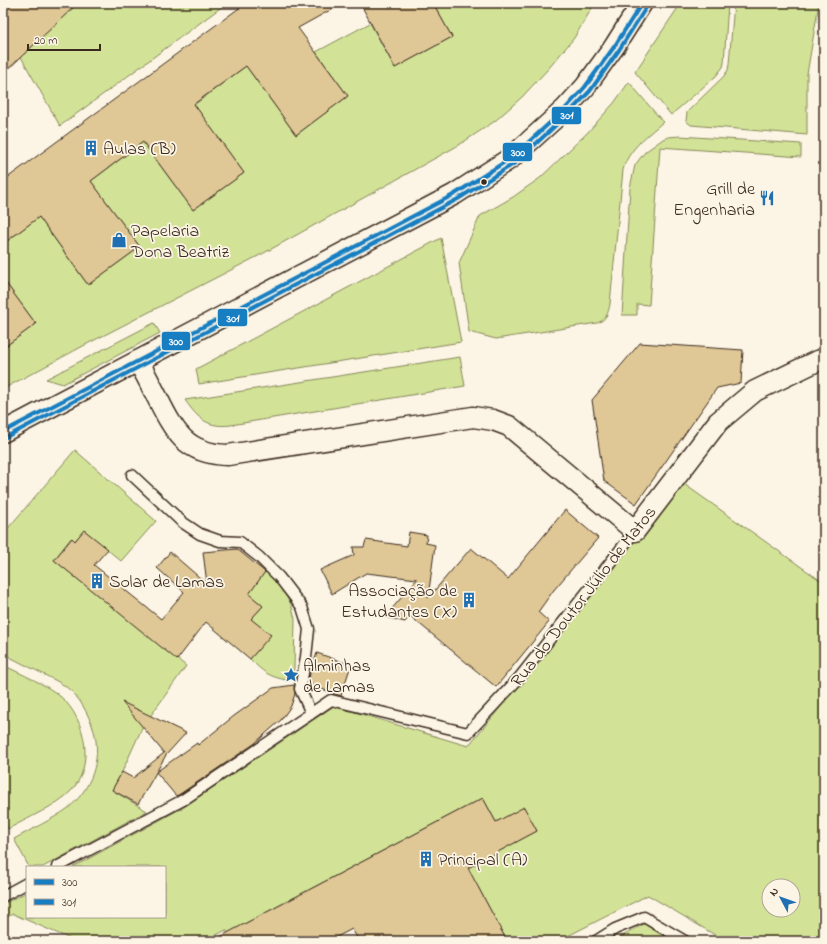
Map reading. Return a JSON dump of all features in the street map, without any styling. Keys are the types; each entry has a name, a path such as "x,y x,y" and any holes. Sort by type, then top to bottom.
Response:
{"street":[{"path":"3,432 455,194 511,158 565,109 585,87 642,3"},
{"name":"Rua do Doutor Júlio de Matos","path":"635,531 718,422 755,391 817,360 824,359"},
{"path":"138,361 173,429 186,442 208,454 228,455 473,417 493,420 509,426 635,531"}],"lane":[{"path":"59,866 183,800 311,713 300,689 309,629 302,607 280,577 259,557 240,542 220,541 200,534 182,522 132,475"},
{"name":"Rua do Doutor Júlio de Matos","path":"311,713 331,700 468,733 520,678 635,531"},
{"path":"3,896 26,884"},
{"path":"596,941 615,929 644,917 685,941"}],"green space":[{"path":"77,3 227,3 60,126 21,57"},
{"path":"433,3 508,3 509,5 512,3 595,3 574,38 522,97 495,121 459,145 264,253 3,389 3,348 36,324 3,279 3,244 39,217 88,285 140,247 91,181 143,142 193,210 244,173 194,105 246,66 296,135 348,96 316,52 370,23 395,68 452,37"},
{"path":"681,3 728,3 724,63 723,67 716,76 671,115 635,72"},
{"path":"734,3 819,3 807,74 807,135 691,125 686,121 687,112 724,76 728,70"},
{"path":"629,82 663,122 645,137 629,155 623,170 610,304 606,316 603,320 597,323 496,339 469,332 459,263 480,216 513,197 540,178 588,132 614,103"},
{"path":"680,136 801,144 801,157 660,147 649,305 637,304 637,315 622,315 630,188 635,165 645,152 663,139"},
{"path":"441,238 461,342 199,384 196,369"},
{"path":"154,323 160,333 63,384 46,379"},
{"path":"460,357 465,386 231,425 216,425 204,421 194,412 185,400"},
{"path":"75,450 156,521 121,561 84,530 75,541 71,538 54,560 186,666 142,728 112,790 147,811 45,866 28,866 14,839 67,809 82,793 92,774 97,753 96,742 94,731 86,712 79,700 70,690 60,683 3,653 3,534"},
{"path":"674,477 824,583 824,941 725,941 648,895 558,941 507,941 478,887 415,921 404,901 537,831 524,808 496,822 483,798 246,923 232,941 226,930 205,941 75,941 13,914 3,919 3,904 26,892 26,918 166,918 166,866 75,866 184,807 334,706 468,746 526,677"},
{"path":"265,571 279,585 291,604 295,619 294,669 287,680 267,673 250,659 270,636 251,619 263,606 249,594"},
{"path":"3,665 55,692 70,706 81,730 85,756 83,769 78,781 71,791 50,807 8,829 3,819"},
{"path":"644,924 672,941 620,941 619,938"}],"building":[{"path":"3,3 78,3 3,74"},
{"name":"Aulas (B)","path":"246,3 343,3 298,28 348,96 296,135 246,66 194,104 244,173 193,210 143,142 91,181 140,247 88,285 39,217 3,244 3,181"},
{"path":"360,3 433,3 452,37 395,68"},
{"path":"3,279 36,324 3,348"},
{"path":"640,343 743,350 741,383 717,388 636,504 604,481 592,400"},
{"name":"Associação de Estudantes (X)","path":"565,510 598,538 553,591 538,612 549,622 496,687 410,616 405,622 385,617 417,579 366,573 332,594 320,570 354,555 353,547 364,547 366,540 407,546 409,532 427,535 426,543 435,545 428,598 471,548 508,579"},
{"path":"84,530 108,549 94,565 161,619 184,592 157,568 170,552 207,584 203,552 237,549 265,572 249,594 263,606 251,619 271,635 250,659 206,622 177,660 54,560 72,538 75,541"},
{"path":"317,653 351,665 341,696 308,684"},
{"path":"294,685 295,694 291,706 281,720 254,744 180,794 176,796 156,772 197,743 198,745 234,716 273,688"},
{"path":"122,702 186,733 166,755 138,804 112,790 122,772 133,778 164,753"},
{"name":"Principal (A)","path":"483,798 496,822 524,807 537,831 468,868 507,941 359,941 352,929 329,941 212,941"}],"transit line":[{"name":"300","path":"3,432 455,194 511,158 565,109 585,87 614,47 642,3"},
{"name":"301","path":"6,437 458,199 515,163 569,113 590,91 619,50 647,6"}],"place":[{"name":"Aulas (B)","path":"91,148"},
{"name":"Grill de Engenharia","path":"767,198"},
{"name":"Papelaria Dona Beatriz","path":"119,240"},
{"name":"Solar de Lamas","path":"97,581"},
{"name":"Associação de Estudantes (X)","path":"469,600"},
{"name":"Alminhas de Lamas","path":"291,675"},
{"name":"Principal (A)","path":"426,859"}]}
